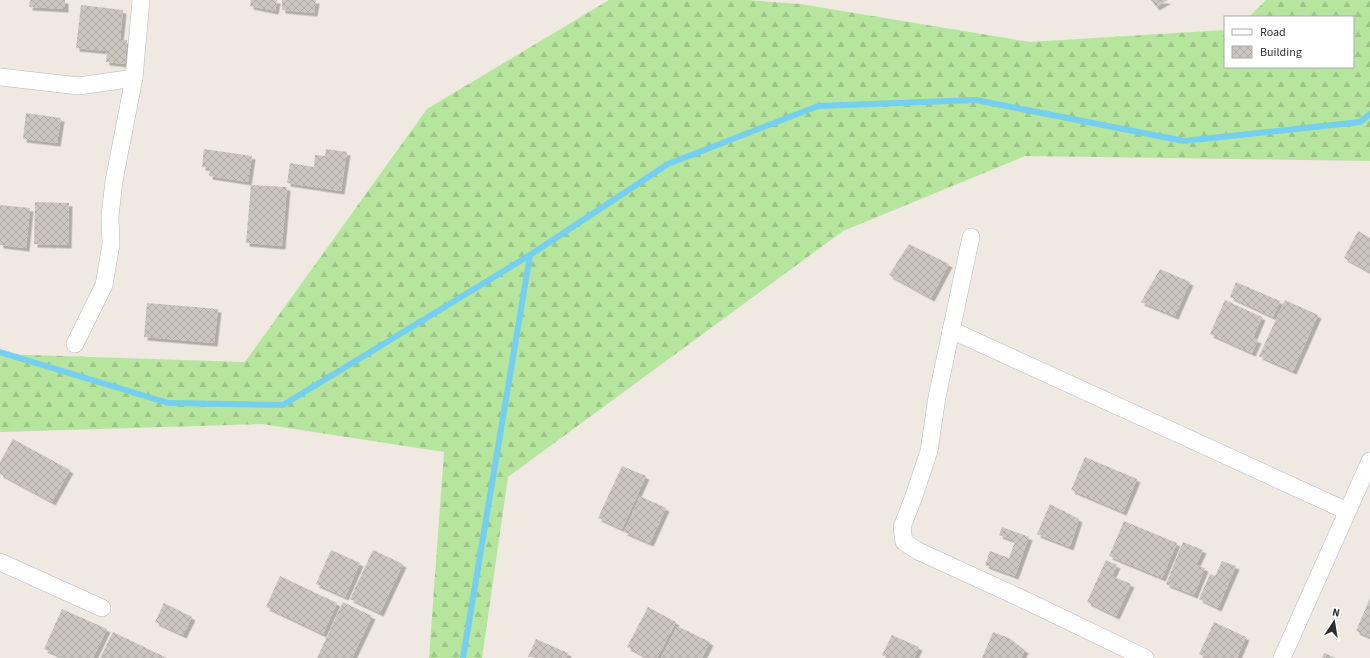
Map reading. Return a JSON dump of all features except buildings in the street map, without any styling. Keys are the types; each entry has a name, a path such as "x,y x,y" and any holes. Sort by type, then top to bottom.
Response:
{"street":[{"path":"75,344 104,285 111,244 110,216 114,181 134,78 141,0"},
{"path":"0,77 79,86 134,78"},
{"path":"971,238 937,397 929,451 902,527 904,542 918,551 1145,658"},
{"path":"951,330 1347,511"},
{"path":"1282,658 1370,461"},
{"path":"0,562 102,608"}],"green space":[{"path":"609,0 746,0 800,4 1030,42 1224,30 1224,68 1354,68 1354,16 1250,16 1266,0 1370,0 1370,161 1025,156 843,231 508,477 482,658 429,658 444,452 262,424 0,432 0,354 245,362 427,109"}],"waterway":[{"path":"0,352 168,403 283,405 530,255 668,164 818,106 976,100 1184,141 1360,122 1370,114"},
{"path":"463,658 530,255"}]}
